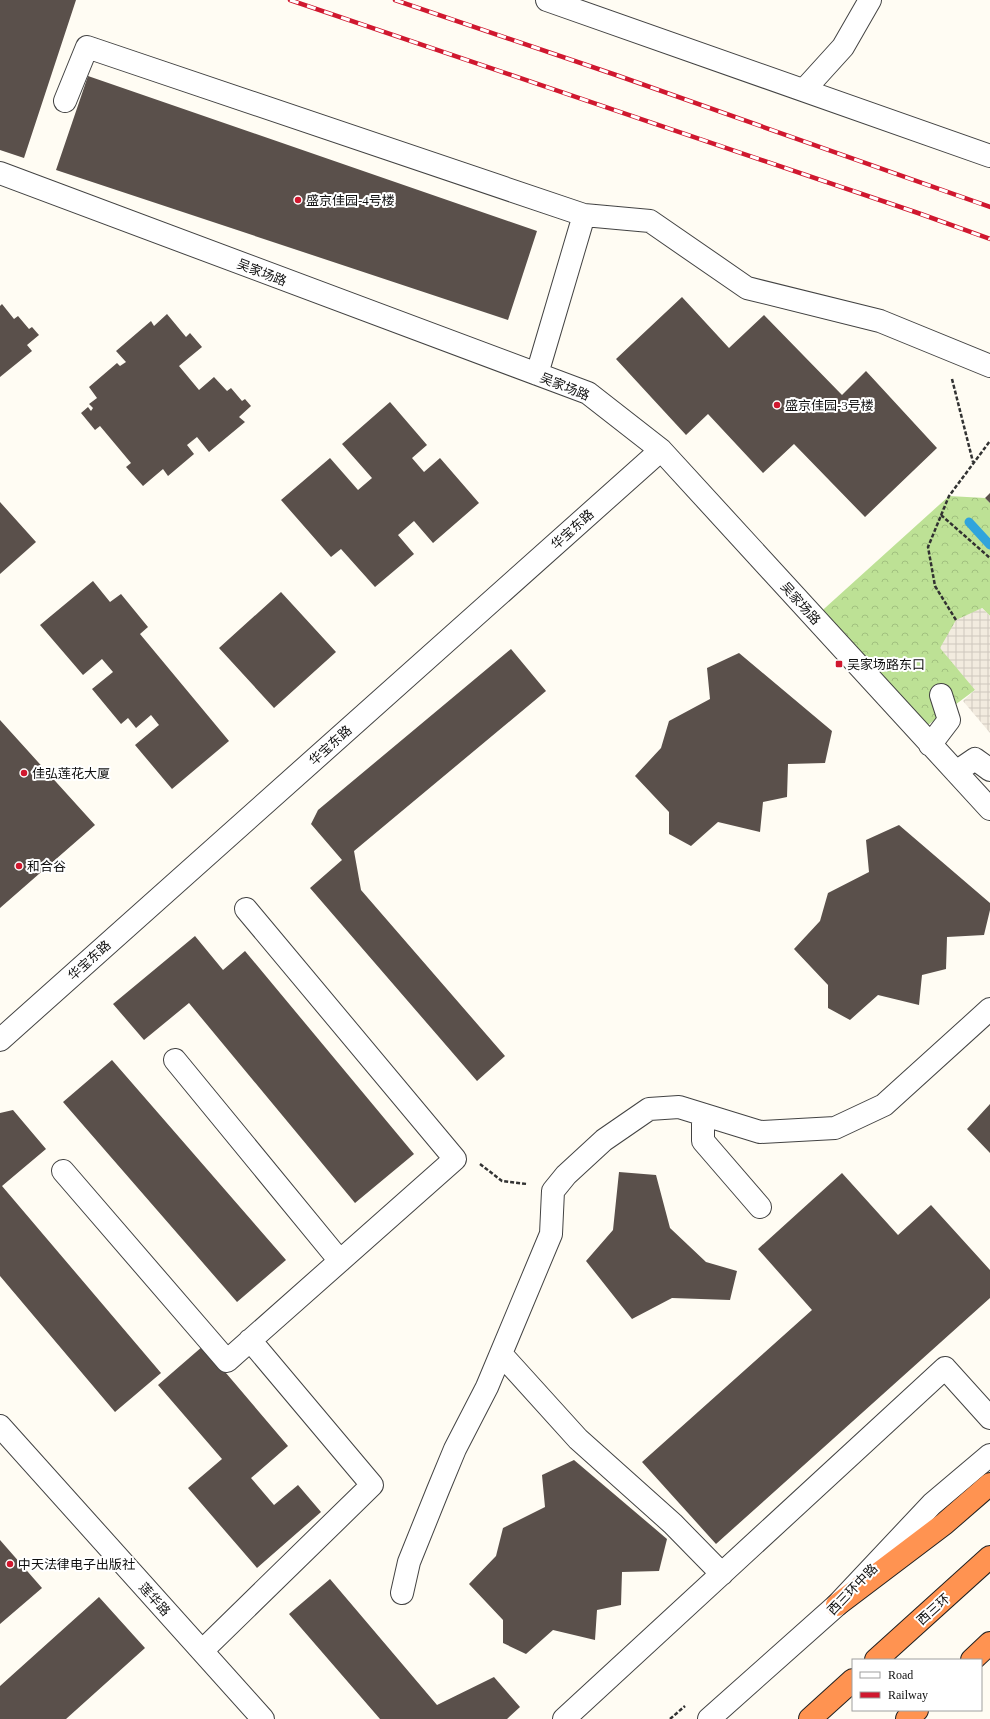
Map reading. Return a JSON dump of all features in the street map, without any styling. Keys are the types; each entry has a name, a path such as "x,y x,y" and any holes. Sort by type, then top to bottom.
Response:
{"highway":[{"path":"837,1605 944,1524 990,1484"},
{"name":"西三环","path":"877,1659 990,1557"},
{"path":"973,1659 990,1643"},
{"path":"810,1719 852,1681"},
{"path":"907,1719 916,1711"}],"street":[{"path":"547,0 990,156"},
{"path":"804,90 843,47 870,0"},
{"path":"65,101 87,47 584,215 650,221 747,288 880,321 990,366"},
{"name":"吴家场路","path":"0,173 588,393 661,450 990,809"},
{"path":"537,374 584,215"},
{"name":"华宝东路","path":"0,1040 661,450"},
{"path":"930,745 949,720 941,695"},
{"path":"956,772 975,759 990,770"},
{"path":"63,1171 227,1361 455,1159 246,909"},
{"path":"402,1593 409,1562 455,1449 487,1387 551,1234 553,1191 566,1175 604,1140 649,1109 679,1107 760,1132 835,1128 884,1105 990,1009"},
{"path":"175,1060 340,1261"},
{"path":"703,1115 703,1142 760,1207"},
{"path":"202,1651 372,1485 250,1340"},
{"path":"501,1354 578,1439 673,1524 722,1574"},
{"path":"564,1719 945,1368 990,1418"},
{"name":"莲华路","path":"0,1426 263,1719"},
{"name":"西三环中路","path":"710,1719 837,1605 932,1504 990,1455"}],"path":[{"path":"944,347 973,462"},
{"path":"956,620 935,586 928,547 949,496 990,441"},
{"path":"941,515 990,558"},
{"path":"455,1159 479,1162 502,1180 534,1185 553,1191"}],"green space":[{"path":"949,496 985,498 990,503 990,616 982,608 975,690 920,731 815,617"}],"shaded area":[{"path":"982,608 990,616 990,733 963,701 975,690 940,648 956,620"}],"building":[{"path":"0,0 76,0 24,158 0,150"},
{"name":"盛京佳园-4号楼","path":"88,76 537,231 508,320 56,170"},
{"name":"盛京佳园-3号楼","path":"682,297 729,348 764,315 842,395 866,371 937,448 865,517 794,444 763,473 708,414 686,435 616,359"},
{"path":"2,304 14,319 18,316 29,329 32,327 39,335 27,345 32,351 0,377 0,306"},
{"path":"167,314 186,337 190,333 202,347 179,366 199,390 214,377 227,391 231,388 242,401 245,399 251,406 239,417 245,422 209,452 197,437 187,445 194,454 168,476 163,469 143,486 126,467 131,463 100,426 95,430 81,413 88,407 91,411 93,408 89,404 97,398 89,387 117,363 120,366 126,362 116,351 151,321 154,326"},
{"path":"390,402 427,445 412,458 424,472 440,458 479,503 433,543 414,521 398,535 414,554 375,587 341,549 331,557 281,500 330,458 358,490 372,478 342,444"},
{"path":"990,493 990,503 985,498"},
{"path":"0,502 36,542 0,574"},
{"path":"93,581 110,602 121,594 148,627 140,634 229,741 172,789 135,745 159,725 151,715 136,728 128,718 121,724 92,689 113,672 102,659 83,675 40,625"},
{"path":"281,592 336,652 274,708 219,648"},
{"path":"511,649 546,691 354,851 361,890 505,1056 477,1081 310,888 342,860 311,824 318,810"},
{"path":"739,653 832,731 825,763 788,764 787,797 763,802 760,832 718,822 691,846 669,834 669,812 635,776 661,748 669,721 710,699 707,668"},
{"name":"佳弘莲花大厦","path":"0,720 95,825 0,908"},
{"path":"899,825 990,903 990,910 984,935 947,937 946,969 922,975 919,1005 878,995 850,1020 828,1008 828,985 794,949 820,921 828,893 869,872 866,840"},
{"path":"195,936 223,970 245,951 414,1154 355,1203 189,1003 144,1040 113,1004"},
{"path":"112,1060 286,1260 237,1302 63,1102"},
{"path":"990,1104 990,1153 967,1129"},
{"path":"13,1110 46,1149 2,1186 161,1373 115,1412 0,1276 0,1113"},
{"path":"619,1172 656,1175 670,1228 706,1262 737,1271 730,1300 672,1298 632,1319 586,1261 613,1230"},
{"path":"842,1173 898,1235 931,1205 990,1270 990,1298 716,1544 642,1462 812,1310 758,1249"},
{"path":"203,1346 288,1446 251,1478 274,1505 298,1485 321,1512 257,1568 188,1488 222,1459 158,1385"},
{"path":"574,1460 667,1539 659,1571 622,1572 621,1605 597,1610 595,1640 553,1630 526,1654 503,1643 503,1620 469,1584 496,1556 503,1528 545,1507 542,1475"},
{"name":"中天法律电子出版社","path":"0,1540 42,1588 0,1624"},
{"path":"330,1579 437,1705 494,1677 520,1707 507,1719 380,1719 289,1614"},
{"path":"99,1597 145,1648 66,1719 0,1719 0,1686"}],"waterway":[{"path":"969,522 990,545"}],"railway":[{"path":"290,0 918,213 990,239"},
{"path":"395,0 616,75 990,207"}],"place":[{"name":"盛京佳园-4号楼","path":"298,200"},
{"name":"盛京佳园-3号楼","path":"777,405"},
{"name":"吴家场路东口","path":"839,664"},
{"name":"佳弘莲花大厦","path":"24,773"},
{"name":"和合谷","path":"19,866"},
{"name":"中天法律电子出版社","path":"10,1564"}]}
